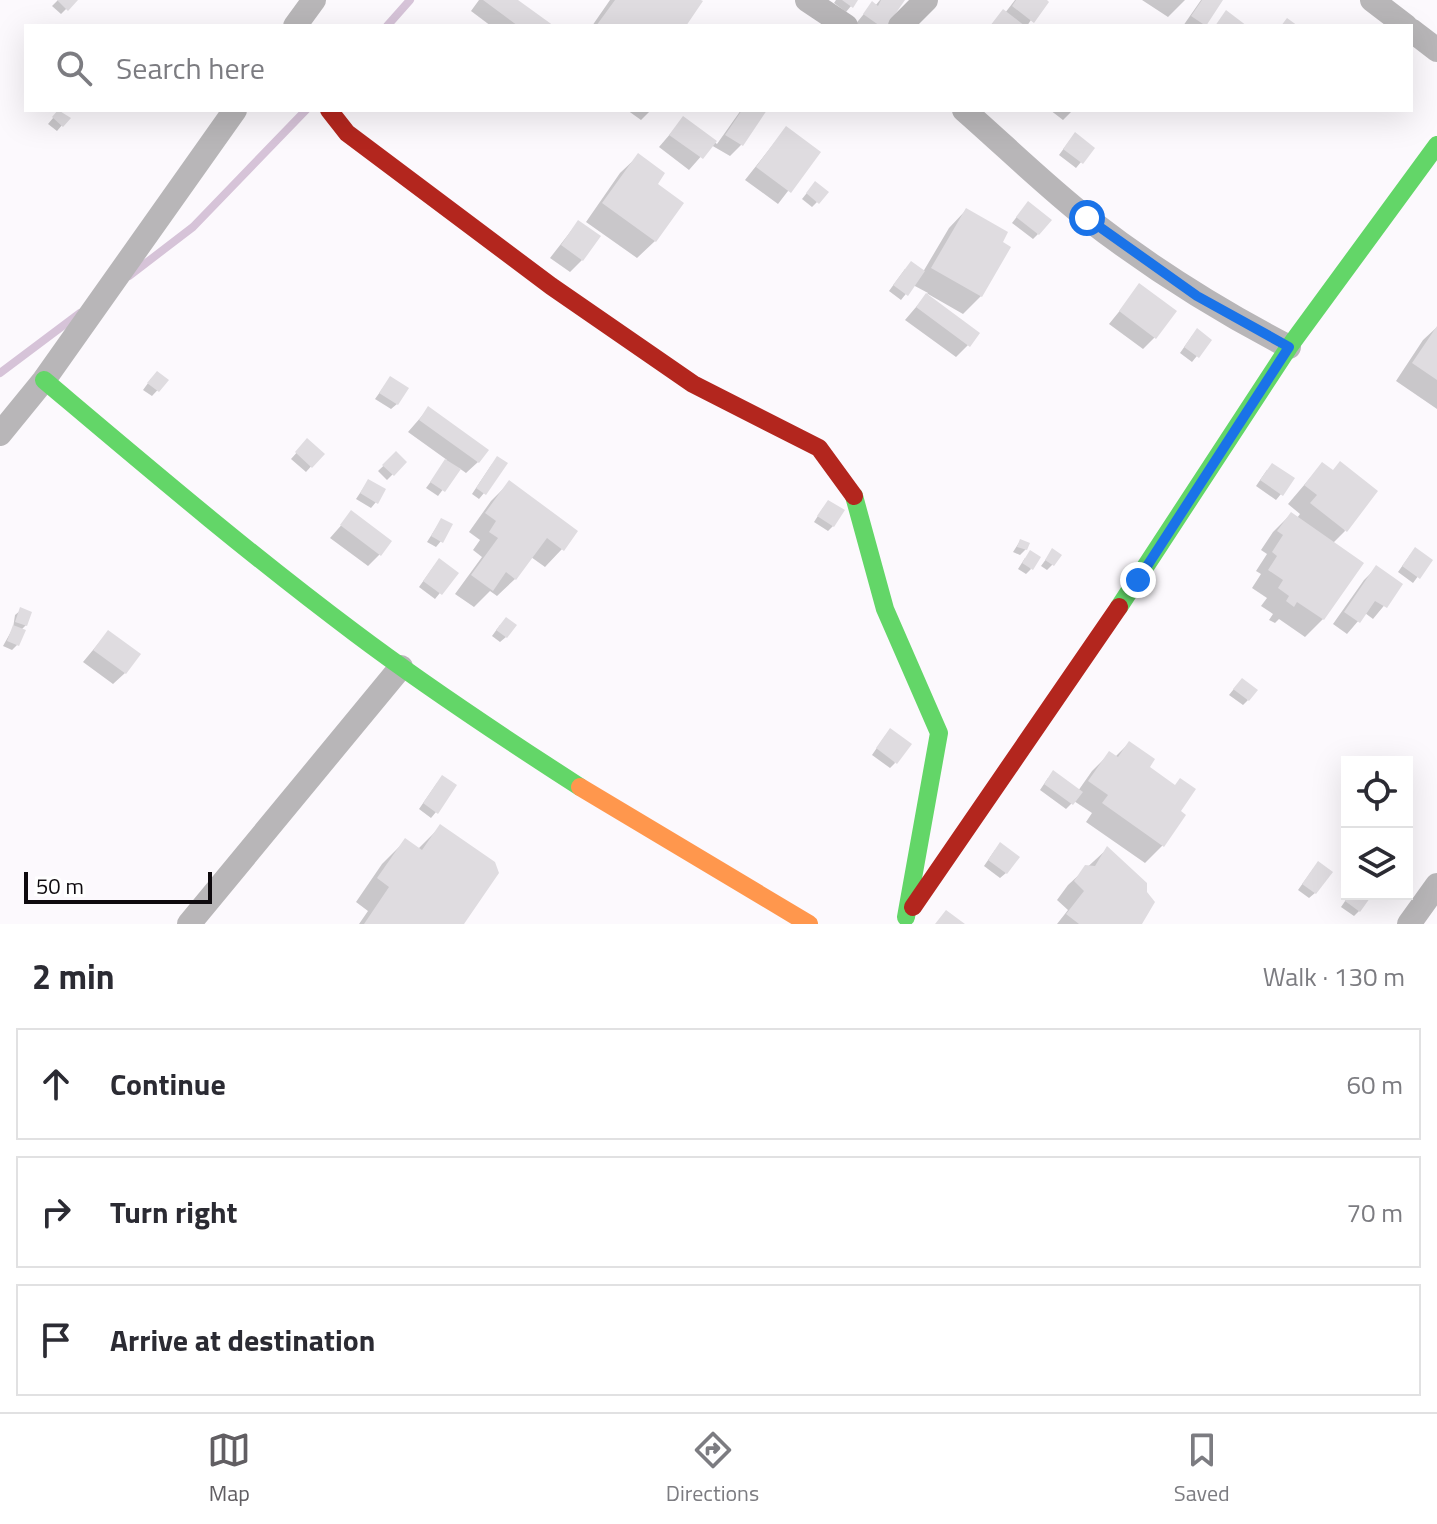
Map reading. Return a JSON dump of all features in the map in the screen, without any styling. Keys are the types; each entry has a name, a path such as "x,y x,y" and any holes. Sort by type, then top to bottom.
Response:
{"street":[{"path":"296,24 314,0"},
{"path":"807,0 843,24"},
{"path":"902,24 926,0"},
{"path":"1372,0 1403,24"},
{"path":"1413,32 1437,50"},
{"path":"5,419 44,380 234,112"},
{"path":"331,112 347,133 551,286 680,375 819,448 857,500 885,609 939,733 904,920"},
{"path":"966,112 1087,218 1151,265 1230,316 1289,347"},
{"path":"904,920 1138,580 1289,347 1437,145"},
{"path":"44,380 233,539 401,667 533,759 809,924"},
{"path":"189,924 401,667"},
{"path":"1409,924 1437,885"}],"building":[{"path":"57,0 78,0 68,11"},
{"path":"483,0 518,0 551,24 515,24"},
{"path":"615,0 703,1 687,24 597,24"},
{"path":"842,0 858,0 853,8"},
{"path":"881,0 905,0 888,24 877,24 863,14 872,1 878,6"},
{"path":"1016,0 1049,2 1034,23 1012,6"},
{"path":"1202,0 1223,0 1207,24 1191,16"},
{"path":"1003,9 1022,24 992,24"},
{"path":"1226,10 1244,24 1216,24"},
{"path":"61,112 71,118 63,127 52,117"},
{"path":"741,112 766,112 743,146 725,135"},
{"path":"683,116 717,141 703,159 669,135"},
{"path":"786,126 821,152 791,193 756,167"},
{"path":"1075,132 1095,148 1083,164 1063,149"},
{"path":"638,153 665,173 658,184 684,203 656,242 602,203"},
{"path":"815,181 829,192 819,204 806,193"},
{"path":"1028,201 1052,220 1039,235 1016,217"},
{"path":"966,208 1008,232 1003,242 1011,247 982,297 931,268"},
{"path":"578,220 601,236 583,261 561,245"},
{"path":"911,261 925,271 908,296 893,285"},
{"path":"1139,283 1177,311 1156,339 1119,311"},
{"path":"926,293 980,333 970,347 916,307"},
{"path":"1437,326 1437,380 1412,363"},
{"path":"1197,328 1212,340 1199,358 1184,347"},
{"path":"157,371 169,380 159,392 147,383"},
{"path":"390,376 409,388 398,405 379,393"},
{"path":"428,406 489,450 479,463 419,420"},
{"path":"307,438 325,454 312,468 295,452"},
{"path":"396,451 407,462 394,476 382,465"},
{"path":"497,456 508,463 486,495 476,488"},
{"path":"445,459 461,469 445,492 430,482"},
{"path":"1340,461 1378,491 1347,532 1310,503 1317,495 1304,485 1322,462 1333,470"},
{"path":"1272,463 1295,478 1283,496 1260,480"},
{"path":"368,479 386,489 378,504 360,493"},
{"path":"509,480 578,531 564,551 547,538 516,580 506,572 493,591 471,575 498,538 489,532 496,521 485,513"},
{"path":"828,500 845,510 834,527 817,516"},
{"path":"351,510 392,541 381,556 340,525"},
{"path":"1291,512 1364,563 1324,620 1297,602 1294,607 1286,601 1289,596 1278,588 1283,580 1268,570 1277,556 1272,552 1283,535 1277,531"},
{"path":"441,518 453,524 443,543 431,536"},
{"path":"1020,539 1030,543 1027,550 1017,547"},
{"path":"1415,547 1433,560 1420,579 1402,566"},
{"path":"1052,548 1062,555 1054,566 1045,560"},
{"path":"1030,550 1041,557 1033,570 1022,563"},
{"path":"439,558 459,573 442,595 423,581"},
{"path":"1376,565 1403,584 1387,608 1375,601 1360,623 1344,612"},
{"path":"20,607 32,612 27,626 15,622"},
{"path":"506,617 517,625 507,638 496,630"},
{"path":"13,625 26,630 19,646 7,641"},
{"path":"108,630 141,654 126,674 93,650"},
{"path":"1242,678 1258,690 1249,701 1233,689"},
{"path":"890,728 912,744 897,764 876,748"},
{"path":"1129,741 1155,759 1150,767 1175,785 1180,778 1196,789 1181,811 1186,815 1164,847 1102,803 1108,795 1088,781 1109,751 1118,757"},
{"path":"1053,770 1083,792 1073,805 1044,784"},
{"path":"442,775 457,785 438,814 423,803"},
{"path":"440,824 495,862 499,873 464,924 364,924 389,887 377,878 405,838 422,850"},
{"path":"1000,842 1020,857 1007,874 988,860"},
{"path":"1107,846 1147,883 1147,892 1155,902 1142,924 1079,924 1066,914 1084,891 1074,881 1085,865 1095,866"},
{"path":"1318,861 1333,872 1316,894 1302,884"},
{"path":"1346,900 1369,900 1360,912"},
{"path":"946,910 965,924 935,924"}],"waterway":[{"path":"389,24 410,0"},
{"path":"129,276 193,227 304,112"},
{"path":"0,373 80,313"}],"traffic: fast":[{"path":"1119,607 1289,347 1437,145"},
{"path":"44,380 315,603 466,712 580,787"},
{"path":"854,496 885,609 939,733 906,917"}],"traffic: slow":[{"path":"580,787 809,924"}],"traffic: jam":[{"path":"331,112 347,133 551,286 693,384 819,448 854,496"},
{"path":"913,907 1119,607"}],"route":[{"path":"1087,218 1197,296 1289,347 1138,580"}]}
